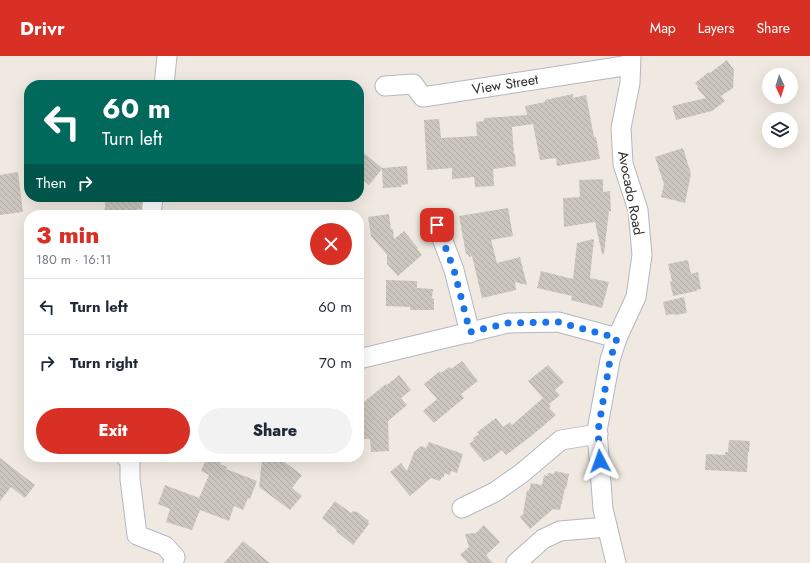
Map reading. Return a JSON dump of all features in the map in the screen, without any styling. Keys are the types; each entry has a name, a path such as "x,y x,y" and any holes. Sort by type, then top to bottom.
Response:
{"street":[{"path":"165,80 167,56"},
{"name":"View Street","path":"385,86 413,84 423,97 630,60"},
{"name":"Avocado Road","path":"616,563 603,509 598,431 610,360 617,338 636,297 642,256 638,210 624,164 621,128 630,83 630,60"},
{"path":"437,225 454,270 470,332"},
{"path":"364,358 508,323 558,322 617,338"},
{"path":"462,508 495,492 522,473 561,440 598,434"},
{"path":"130,462 130,479 137,535 165,546 174,560"},
{"path":"516,563 543,539 560,531 569,529 607,527"}],"building":[{"path":"727,60 734,70 733,88 721,96 725,101 712,111 676,120 672,106 706,98 697,88 698,87 695,83"},
{"path":"573,94 573,98 586,95 600,159 557,166 556,158 540,160 533,124 512,127 516,166 493,169 494,186 475,187 474,177 452,179 452,168 427,170 424,120 439,119 441,138 477,136 476,122 484,121 484,118 527,115 525,106"},
{"path":"683,148 691,174 685,203 661,197 664,184 655,157"},
{"path":"364,153 382,168 407,166 408,184 401,185 401,187 383,188 382,169 369,185 364,181"},
{"path":"18,172 23,212 0,215 0,175"},
{"path":"603,179 603,192 610,191 611,211 609,211 604,254 602,254 595,222 564,227 563,198 580,197 579,180"},
{"path":"105,202 142,202 141,209 138,210 105,210"},
{"path":"508,208 513,236 491,240 497,263 520,257 527,285 515,282 516,290 482,298 472,256 469,257 468,254 466,254 459,216"},
{"path":"389,214 394,239 404,231 422,255 398,276 387,264 387,255 371,236 368,217"},
{"path":"594,239 590,278 609,282 602,308 571,300 572,296 537,288 541,271 573,279 577,243"},
{"path":"688,260 691,274 698,272 701,289 673,296 670,282 672,281 668,264"},
{"path":"386,280 417,281 417,288 433,289 432,298 434,299 434,310 410,310 410,307 386,306"},
{"path":"684,297 687,313 666,315 663,302"},
{"path":"462,361 478,381 461,394 464,398 434,423 423,411 437,399 424,384 440,371 441,373 449,367 451,369"},
{"path":"548,365 564,382 555,390 560,395 549,404 551,406 549,408 556,415 506,455 502,450 484,462 469,444 474,440 473,438 479,434 477,432 496,418 503,427 510,422 512,425 543,398 528,381"},
{"path":"399,375 411,390 401,398 407,405 388,421 389,451 371,452 370,439 364,439 364,402 386,384 387,385"},
{"path":"729,440 750,441 747,472 705,470 706,454 725,455 725,452 728,452"},
{"path":"429,442 463,454 457,473 451,471 450,475 445,473 440,481 431,478 410,496 390,472 401,463 407,471 414,452 421,446 426,448"},
{"path":"0,458 35,485 25,498 11,487 0,501"},
{"path":"205,462 221,462 220,464 227,467 226,469 257,481 250,499 248,498 243,510 234,506 229,521 200,510 192,530 166,522 170,509 158,504 165,485 199,498 209,475 201,471"},
{"path":"262,462 284,462 302,475 292,488 302,496 290,510 259,487"},
{"path":"555,471 569,474 560,510 553,509 530,529 520,517 524,513 527,490 529,491 531,483 542,485 544,475 547,476 548,473 554,474"},
{"path":"335,501 351,513 356,511 369,521 369,524 353,545 322,518"},
{"path":"484,525 500,542 486,555 493,563 468,563 460,555 469,547 465,534 476,533"},
{"path":"243,541 270,563 224,563"}],"route":[{"path":"437,225 454,270 470,332 508,323 558,322 617,338 610,360 598,431 600,461"}]}
